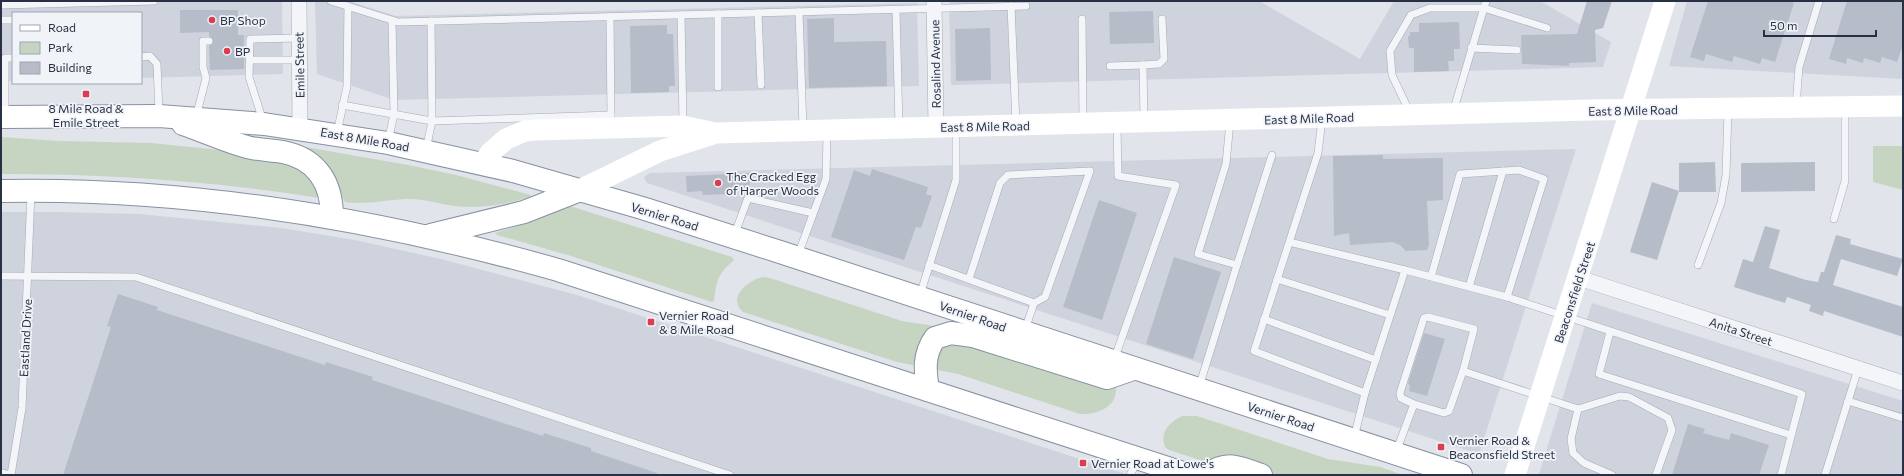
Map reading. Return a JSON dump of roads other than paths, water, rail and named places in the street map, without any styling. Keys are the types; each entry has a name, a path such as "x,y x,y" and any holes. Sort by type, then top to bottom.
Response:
{"highway":[{"name":"East 8 Mile Road","path":"3,117 159,116 264,124 388,143 484,163"},
{"path":"159,116 248,147 283,152 305,160 321,175 327,184 331,195 332,217"},
{"name":"Vernier Road","path":"484,163 580,190 920,297 1024,333 1353,440 1403,462 1461,475"},
{"path":"426,236 524,212 580,190"},
{"path":"1,191 147,195 258,206 332,217 426,236 558,270 928,390 1135,470 1189,475"},
{"path":"928,390 924,367 927,353 935,338 951,333 973,336 1107,378 1123,365"},
{"path":"1206,475 1218,467 1234,466 1261,475"}],"street":[{"name":"Emile Street","path":"299,1 300,129"},
{"name":"Beaconsfield Street","path":"1515,475 1579,278 1630,109 1666,1"},
{"name":"Rosalind Avenue","path":"934,5 946,127"},
{"name":"East 8 Mile Road","path":"484,163 498,145 506,139 526,131 612,121 683,126 715,133 1630,109 1903,106"},
{"name":"East 8 Mile Road","path":"580,190 660,151 715,133"},
{"name":"Anita Street","path":"1579,278 1903,384"}],"lane":[{"path":"1,5 154,1"},
{"path":"331,1 398,22 896,10 934,5 1026,6"},
{"path":"1796,108 1799,67 1819,1"},
{"path":"1452,114 1485,4"},
{"path":"1411,115 1392,75 1390,51 1411,15 1430,8 1485,4 1547,28"},
{"path":"337,134 346,86 348,6"},
{"path":"1011,6 1016,125"},
{"path":"896,10 899,128"},
{"path":"799,12 802,131"},
{"path":"758,13 761,85"},
{"path":"718,14 718,87"},
{"path":"681,15 683,126"},
{"path":"342,105 432,121 612,121 610,17"},
{"path":"1082,19 1083,123"},
{"path":"1110,66 1159,64 1164,59 1162,19"},
{"path":"1,20 12,20"},
{"path":"388,143 394,114 392,20"},
{"path":"426,150 432,121 431,21"},
{"path":"264,124 249,77 247,39 299,38"},
{"path":"196,118 206,78 206,53 203,41 209,41"},
{"path":"1471,48 1517,50"},
{"path":"142,57 150,56 157,64 159,116"},
{"path":"3,58 3,117"},
{"path":"248,64 300,60"},
{"path":"1143,65 1144,122"},
{"path":"1834,219 1845,180 1845,107"},
{"path":"1698,265 1721,203 1726,175 1728,109"},
{"path":"1322,117 1318,153 1254,351 1365,393"},
{"path":"1230,120 1226,164 1198,254 1237,265"},
{"path":"1117,122 1118,176 1176,185 1123,365"},
{"path":"920,297 956,180 946,127"},
{"path":"798,258 826,178 827,130"},
{"path":"1199,390 1272,155"},
{"path":"1432,277 1460,174 1519,170 1544,178 1507,297"},
{"path":"969,279 1000,183 1008,175 1090,171 1045,297 1034,303 1024,333"},
{"path":"1469,287 1503,171"},
{"name":"Eastland Drive","path":"1,473 11,475 22,408 31,191"},
{"path":"734,238 748,198 813,213"},
{"path":"1289,242 1405,270 1507,297 1802,394 1781,475"},
{"path":"929,264 1034,303"},
{"path":"1353,440 1365,393 1405,270"},
{"path":"1,276 136,278 730,475"},
{"path":"1277,279 1390,315"},
{"path":"1426,317 1474,329 1463,371 1447,413 1414,404 1401,398 1400,393 1426,317"},
{"path":"1264,319 1376,360"},
{"path":"1610,332 1599,374 1791,435"},
{"path":"1824,475 1858,369"},
{"path":"1463,371 1578,409 1620,396 1629,397 1668,418 1672,430 1656,475"},
{"path":"1848,401 1903,418"},
{"path":"1403,462 1414,404"},
{"path":"1578,409 1571,439 1573,453 1584,463 1612,475"}],"place":[{"name":"BP Shop","path":"212,20"},
{"name":"BP","path":"227,51"},
{"name":"8 Mile Road & Emile Street","path":"86,94"},
{"name":"The Cracked Egg of Harper Woods","path":"718,183"},
{"name":"Vernier Road & 8 Mile Road","path":"651,322"},
{"name":"Vernier Road & Beaconsfield Street","path":"1441,447"},
{"name":"Vernier Road at Lowe's","path":"1083,463"}]}
